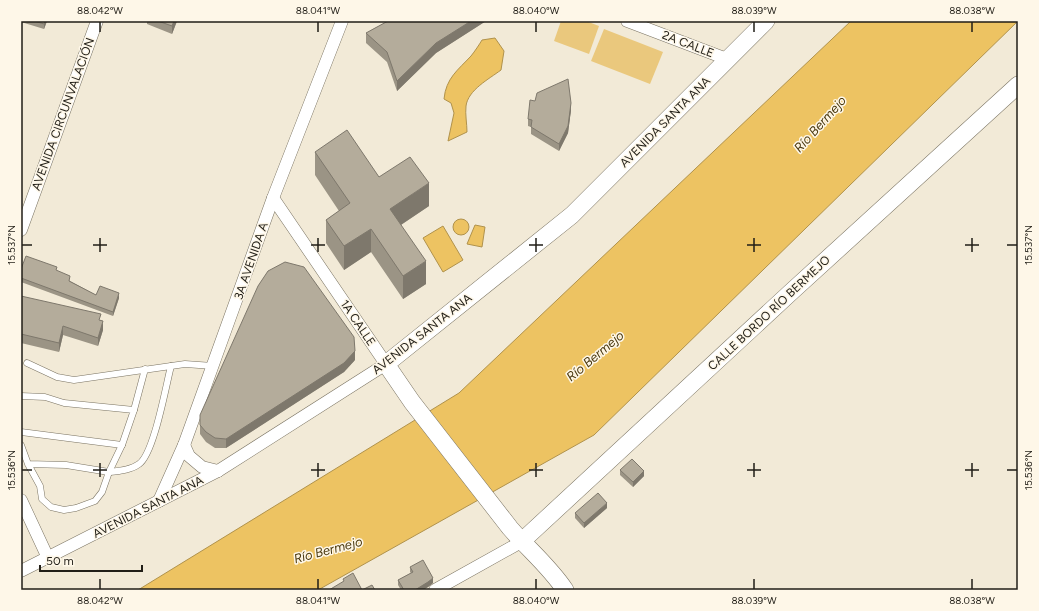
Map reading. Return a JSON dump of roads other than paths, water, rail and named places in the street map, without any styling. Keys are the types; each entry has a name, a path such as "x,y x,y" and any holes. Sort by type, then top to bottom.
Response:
{"main road":[{"name":"AVENIDA SANTA ANA","path":"386,364 572,215 766,21"},
{"name":"CALLE BORDO RÍO BERMEJO","path":"522,542 790,293 1018,85"},
{"name":"1A CALLE","path":"386,364 412,402 490,503 522,542 559,580 565,590"}],"street":[{"name":"AVENIDA CIRCUNVALACIÓN","path":"21,230 97,21"},
{"name":"3A AVENIDA A","path":"159,501 184,445 214,366 273,198 342,21"},
{"name":"2A CALLE","path":"627,21 727,59"},
{"name":"1A CALLE","path":"273,198 386,364"},
{"name":"AVENIDA SANTA ANA","path":"21,571 218,471 386,364"},
{"path":"184,445 189,456 202,467 218,471"},
{"path":"21,500 48,558"},
{"path":"435,590 522,542"}],"lane":[{"path":"27,363 58,377 74,380 185,364 214,366"},
{"path":"28,464 66,465 109,472 127,470 140,464 147,453 162,409 171,366"},
{"path":"21,445 28,464 40,486 42,499 50,507 64,510 95,502 102,492 109,472 122,446 145,369"},
{"path":"21,396 45,397 64,403 134,410"},
{"path":"21,432 122,446"}],"water":[{"name":"Río Bermejo","path":"851,21 1018,21 594,435 318,590 138,590 459,393"},
{"path":"495,38 504,51 501,70 480,85 468,100 466,106 467,132 448,141 454,113 451,103 444,99 447,85 453,75 471,56 482,40"},
{"path":"461,219 468,224 469,227 464,234 461,235 454,230 453,227 458,220"},
{"path":"475,225 485,227 482,247 467,244"},
{"path":"443,226 463,260 443,272 423,238"}]}
